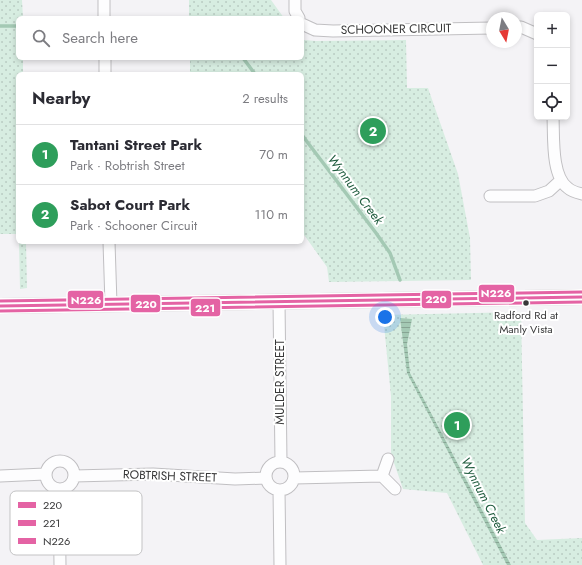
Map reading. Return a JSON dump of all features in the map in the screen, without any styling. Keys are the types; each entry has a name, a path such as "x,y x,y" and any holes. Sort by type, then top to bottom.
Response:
{"street":[{"path":"104,0 104,16"},
{"path":"295,0 295,11 298,16"},
{"name":"SCHOONER CIRCUIT","path":"304,25 315,30 333,31 486,28"},
{"path":"522,27 534,33"},
{"path":"105,60 105,72"},
{"path":"553,120 554,159 561,180 567,188 582,194"},
{"path":"490,196 535,196 549,191 561,180"},
{"path":"109,244 111,304"},
{"path":"0,306 582,297"},
{"name":"MULDER STREET","path":"279,302 280,462"},
{"path":"382,476 388,459"},
{"path":"60,461 66,462 70,466 73,470 74,476 70,486 65,489 59,489 49,485 46,480 46,474 50,465 60,461"},
{"path":"280,462 291,467 294,478 292,484 279,490 273,488 267,482 266,478 272,464 280,462"},
{"path":"0,476 46,474"},
{"name":"ROBTRISH STREET","path":"74,476 153,474 235,479 266,478"},
{"path":"294,478 382,476 395,489"},
{"path":"279,490 280,565"},
{"path":"60,555 60,565"}],"shaded area":[{"path":"0,0 22,0 23,16 16,16 16,60 23,60 23,72 16,72 16,234 0,234"},
{"path":"189,0 271,0 283,16 189,16"},
{"path":"304,40 406,40 407,88 428,88 458,174 470,238 471,280 329,282 327,267 304,235 304,72 190,72 190,60 304,60"},
{"path":"19,244 26,244 27,288 20,289"},
{"path":"521,312 525,523 537,540 582,538 582,565 483,565 447,493 403,489 391,454 391,396 383,315"},
{"path":"400,318 412,319 407,344 410,373 511,565 507,565 407,373"}],"waterway":[{"path":"0,26 16,26"},
{"name":"Wynnum Creek","path":"244,60 254,72"},
{"name":"Wynnum Creek","path":"304,138 390,253 400,280"}],"transit line":[{"name":"N226","path":"0,301 582,292"},
{"name":"220","path":"0,306 582,297"},
{"name":"221","path":"0,311 582,302"}],"place":[{"name":"Sabot Court Park","path":"373,131"},
{"name":"Radford Rd at Manly Vista","path":"526,303"},
{"name":"Tantani Street Park","path":"457,425"}]}
